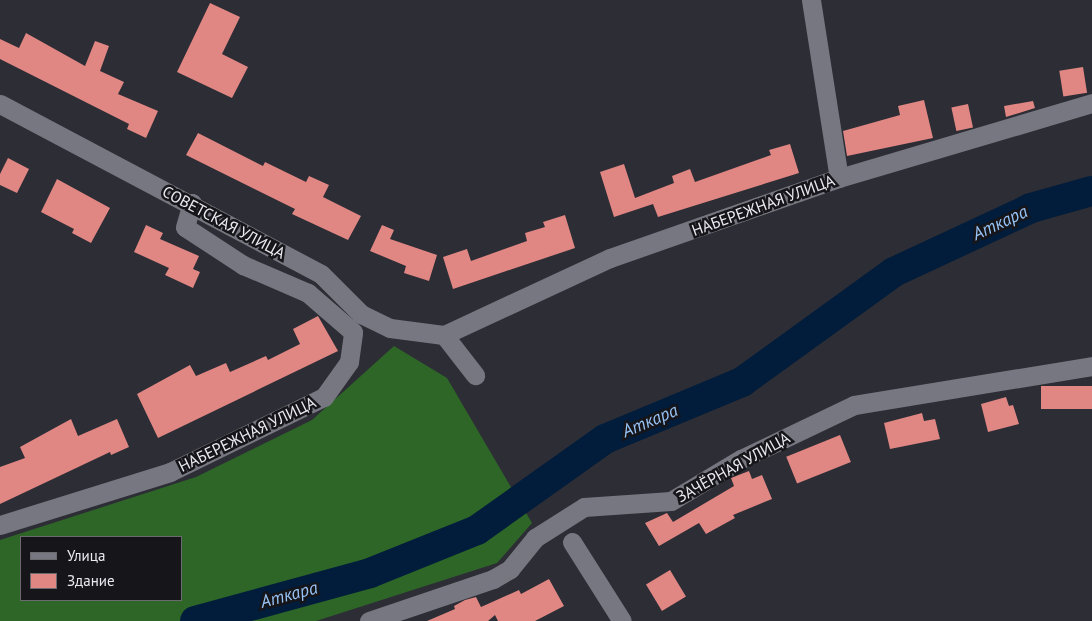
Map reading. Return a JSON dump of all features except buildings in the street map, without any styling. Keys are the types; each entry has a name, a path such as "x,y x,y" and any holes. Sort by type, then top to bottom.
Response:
{"street":[{"path":"811,0 839,178"},
{"name":"НАБЕРЕЖНАЯ УЛИЦА","path":"444,335 610,258 839,178 1092,103"},
{"name":"СОВЕТСКАЯ УЛИЦА","path":"0,104 192,203 321,274 361,314 390,328 444,335"},
{"name":"НАБЕРЕЖНАЯ УЛИЦА","path":"0,525 170,472 324,396 349,362 353,332 308,293 243,265 185,228 192,203"},
{"path":"444,335 475,375"},
{"name":"ЗАЧЁРНАЯ УЛИЦА","path":"369,621 493,580 510,569 535,538 584,507 671,502 741,459 854,405 1092,366"},
{"path":"572,542 622,621"}],"green space":[{"path":"394,346 447,378 532,523 497,563 316,621 0,621 0,540 196,477 312,420"}],"waterway":[{"name":"Аткара","path":"195,621 370,573 477,530 605,439 742,382 894,272 1031,208 1092,191"}]}
